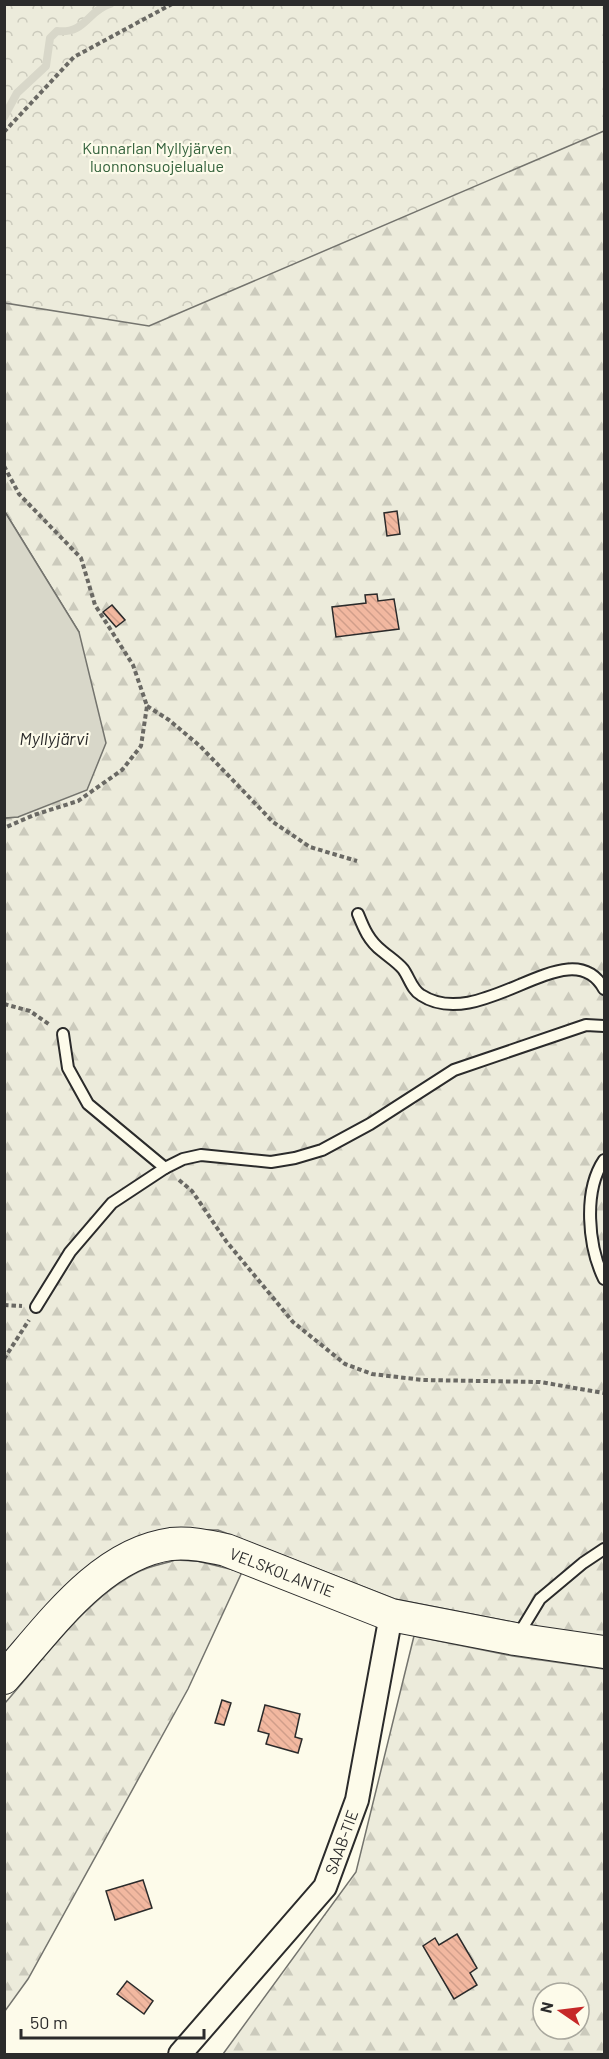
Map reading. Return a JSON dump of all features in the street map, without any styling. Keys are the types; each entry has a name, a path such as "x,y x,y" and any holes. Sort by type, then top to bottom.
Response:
{"street":[{"name":"VELSKOLANTIE","path":"4,1678 72,1602 108,1570 134,1555 171,1544 199,1545 226,1550 391,1615 515,1639 604,1652"},
{"name":"SAAB-TIE","path":"180,2055 325,1887 357,1800 391,1615"}],"lane":[{"path":"357,914 366,934 402,968 418,994 434,1002 473,1003 564,969 583,968 598,978 604,989"},
{"path":"36,1307 70,1252 112,1203 165,1168 183,1159 201,1155 271,1162 313,1153 370,1124 454,1070 586,1025 604,1026"},
{"path":"63,1034 68,1068 87,1104 165,1168"},
{"path":"604,1160 599,1168 590,1210 591,1239 604,1279"},
{"path":"515,1639 540,1599 583,1563 604,1549"}],"path":[{"path":"4,132 74,57 172,4"},
{"path":"4,466 19,494 81,558 95,605 133,665 147,706 141,746 122,770 78,801 34,815 4,828"},
{"path":"147,706 200,746 273,822 310,847 357,861"},
{"path":"4,1004 30,1011 63,1034"},
{"path":"165,1168 192,1191 226,1241 293,1322 345,1364 372,1374 423,1380 540,1382 604,1393"},
{"path":"4,1359 36,1307"}],"green space":[{"name":"Kunnarlan Myllyjärven luonnonsuojelualue","path":"4,5 604,5 604,131 149,326 5,303"},
{"path":"5,5 604,5 604,1640 395,1599 218,1530 166,1530 5,1659 5,818 18,817 79,632 5,512"},
{"path":"175,1560 197,1561 242,1572 188,1689 28,1979 5,2011 5,1703 67,1630 102,1596 140,1571"},
{"path":"414,1636 513,1656 604,1669 604,2054 223,2054 356,1872"}],"water":[{"name":"Myllyjärvi","path":"5,512 79,632 106,743 87,790 18,817 5,818"}],"building":[{"path":"397,511 400,534 387,536 384,513"},
{"path":"377,594 378,601 394,599 399,629 336,637 332,607 366,603 365,595"},
{"path":"112,605 125,620 116,627 103,612"},
{"path":"222,1700 231,1703 224,1725 215,1723"},
{"path":"265,1705 300,1714 295,1737 302,1739 298,1753 266,1744 269,1734 258,1731"},
{"path":"143,1880 152,1908 115,1920 106,1891"},
{"path":"457,1934 477,1968 470,1973 477,1985 454,1999 423,1946 435,1938 439,1945"},
{"path":"127,1981 153,2001 144,2014 117,1994"}],"waterway":[{"path":"4,117 17,93 46,66 50,38 57,31 67,31 80,26 102,7 110,4"}]}
